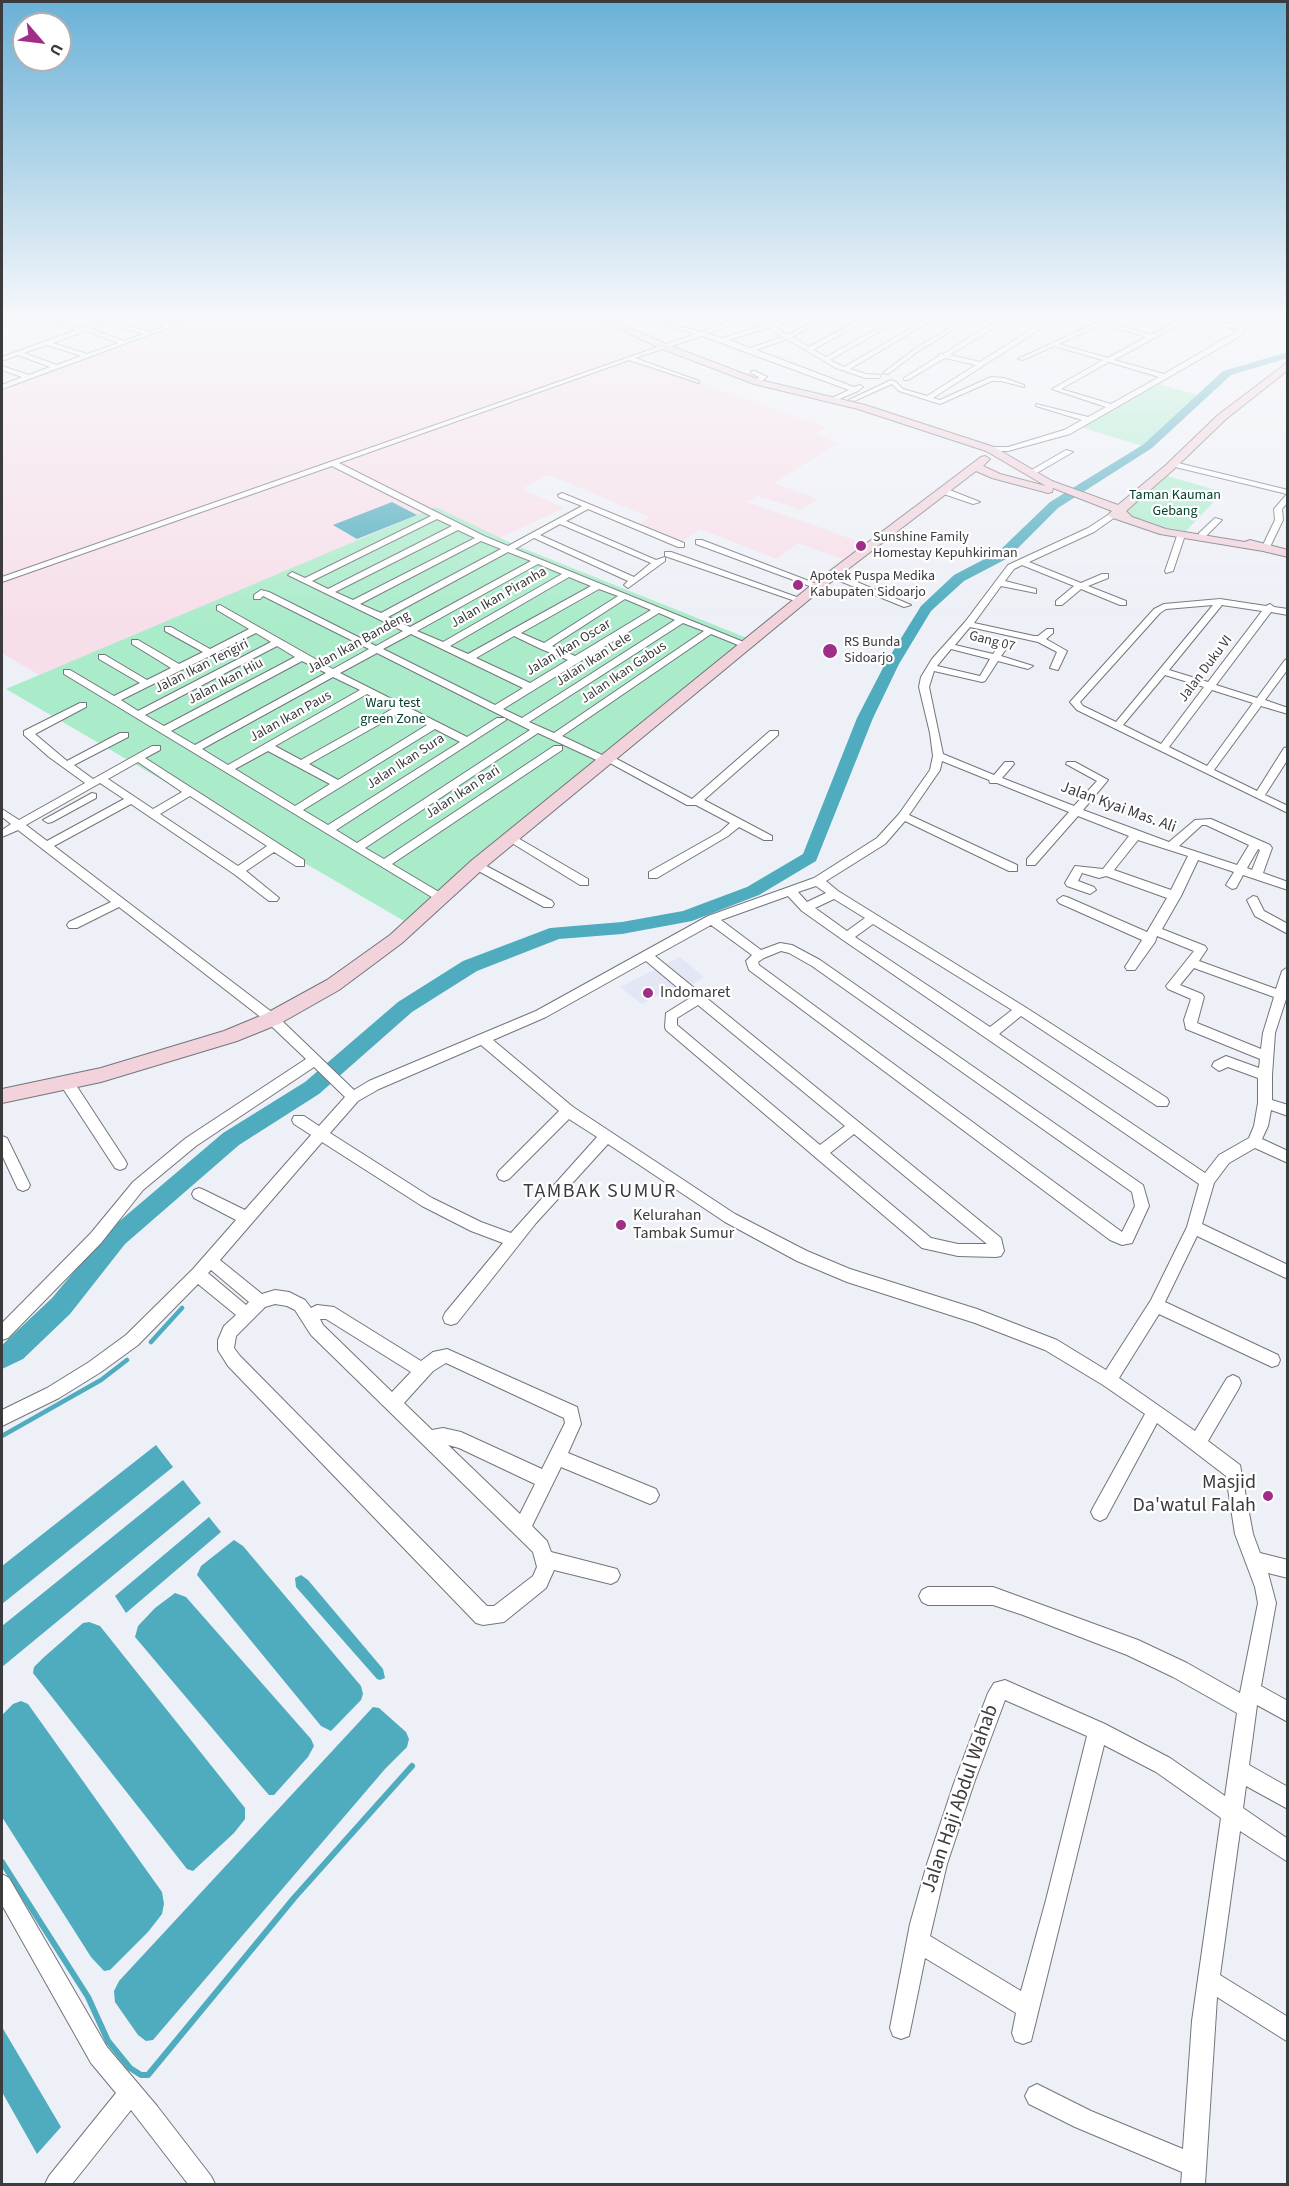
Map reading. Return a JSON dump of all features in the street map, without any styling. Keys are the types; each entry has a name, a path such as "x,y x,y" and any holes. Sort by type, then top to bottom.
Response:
{"street":[{"path":"2,580 465,417"},
{"path":"891,417 909,422 981,464 1089,501 1158,530 1262,548"},
{"path":"1079,417 1089,420"},
{"path":"2,1096 67,1083 175,1053 250,1029 303,1003 359,968 396,939 477,865 605,763 818,586 944,491 981,464 1060,435 1094,417"},
{"path":"2,1418 53,1394 132,1340 210,1261 353,1097 541,1014 651,961 716,922 798,900 826,888 908,818 931,779 938,756 924,687 931,667 968,624 998,582 1020,561 1120,514 1178,465 1222,417"},
{"path":"1032,472 1069,452"},
{"path":"1006,454 1032,472 1044,485"},
{"path":"335,464 481,538 746,645"},
{"path":"1178,465 1287,492"},
{"path":"944,491 976,502"},
{"path":"562,495 681,545"},
{"path":"1262,548 1280,520 1278,509 1287,496"},
{"path":"381,617 588,506"},
{"path":"306,581 437,516"},
{"path":"1202,535 1218,520"},
{"path":"560,521 657,562"},
{"path":"1146,524 1287,554"},
{"path":"329,592 457,527"},
{"path":"408,530 431,541"},
{"path":"533,535 634,580"},
{"path":"1169,571 1181,535"},
{"path":"353,604 481,538"},
{"path":"544,647 620,595 634,580 668,554 694,539 818,586"},
{"path":"668,554 801,600"},
{"name":"Jalan Ikan Bandeng","path":"195,749 537,561"},
{"path":"1020,561 1123,603"},
{"name":"Jalan Ikan Piranha","path":"443,646 568,574"},
{"path":"292,575 530,687"},
{"path":"833,575 907,604"},
{"path":"1059,603 1080,586 1105,576"},
{"path":"998,582 1033,591"},
{"path":"473,661 597,586"},
{"path":"313,621 257,595 266,594 501,720 554,737 691,803 697,801 774,734"},
{"path":"1118,725 1220,602"},
{"path":"1287,612 1270,607 1220,602 1184,604 1160,609 1076,700 1075,704 1287,810"},
{"name":"Jalan Duku VI","path":"1163,748 1270,607"},
{"path":"220,608 302,657 466,741"},
{"name":"Jalan Ikan Oscar","path":"495,709 657,610"},
{"name":"Jalan Ikan Lele","path":"522,722 681,620"},
{"path":"968,624 1040,639 1062,651 1055,668"},
{"path":"168,629 208,652"},
{"path":"114,700 255,630"},
{"name":"Jalan Ikan Gabus","path":"554,737 710,631"},
{"path":"1040,639 1050,631"},
{"path":"518,635 574,660"},
{"path":"135,642 178,668"},
{"name":"Jalan Ikan Tengiri","path":"138,715 278,642"},
{"path":"931,667 982,680 1005,644"},
{"name":"Gang 07","path":"949,645 1028,666"},
{"path":"102,657 147,683"},
{"name":"Jalan Ikan Hiu","path":"163,731 302,657"},
{"path":"1209,770 1287,662"},
{"path":"1163,671 1287,711"},
{"path":"67,672 440,898"},
{"path":"444,688 522,722 558,748 605,763"},
{"name":"Jalan Ikan Paus","path":"228,768 367,690"},
{"path":"83,705 28,733 95,786 132,799 238,871 273,898"},
{"path":"301,764 400,708"},
{"name":"Jalan Ikan Sura","path":"329,830 501,720"},
{"path":"296,810 434,725"},
{"path":"358,847 534,732"},
{"path":"67,765 124,735"},
{"path":"267,746 338,784"},
{"path":"2,834 24,828 156,748"},
{"name":"Jalan Ikan Pari","path":"385,863 558,748"},
{"path":"1259,796 1287,750"},
{"name":"Jalan Kyai Mas. Ali","path":"938,756 1073,812 1194,856 1287,886"},
{"path":"138,758 300,863"},
{"path":"994,781 1009,764"},
{"path":"1031,862 1103,780 1071,764"},
{"path":"153,813 191,791"},
{"path":"46,846 132,799"},
{"path":"697,801 768,838"},
{"path":"2,812 272,1019 353,1097"},
{"path":"908,818 1013,868"},
{"path":"1171,847 1198,822 1204,820 1256,842 1266,849 1256,876"},
{"path":"653,874 724,834 738,822"},
{"path":"1107,872 1136,835"},
{"path":"511,838 584,882"},
{"path":"1232,885 1256,842"},
{"path":"238,871 275,846"},
{"path":"1131,967 1153,935 1194,856"},
{"path":"477,865 548,904"},
{"path":"1090,890 1071,883 1080,869 1099,874 1107,872 1175,896"},
{"path":"798,900 826,888"},
{"path":"826,888 872,919 1021,1010 1162,1102"},
{"path":"798,900 847,937 1207,1182"},
{"path":"1063,900 1153,935 1201,949 1172,986 1197,997 1190,1020 1191,1026 1266,1056"},
{"path":"1253,900 1258,913 1287,930"},
{"path":"73,925 120,902"},
{"path":"847,937 872,919"},
{"path":"716,922 760,955"},
{"path":"786,947 816,963 1138,1189 1142,1206 1127,1238 1122,1239 1115,1236 753,967 752,961 760,955 786,947"},
{"path":"651,961 699,999 855,1126 996,1243 996,1251 958,1250 927,1244 671,1027 671,1016 699,999"},
{"path":"1192,963 1280,995"},
{"path":"1109,1380 1156,1305 1194,1227 1207,1182 1224,1159 1254,1142 1261,1126 1265,1103 1269,1033 1287,971"},
{"path":"990,1034 1021,1010"},
{"path":"484,1040 568,1111 605,1138 730,1218 802,1256 847,1275 1013,1329 1051,1345 1155,1411 1229,1466 1235,1474 1240,1516 1264,1587 1267,1603 1249,1699 1208,1982 1203,2021 1193,2175 1037,2096"},
{"path":"1219,1066 1226,1061 1265,1075"},
{"path":"2,1332 96,1238 138,1186 164,1163 191,1142 318,1063"},
{"path":"67,1083 120,1164"},
{"path":"1265,1103 1287,1111"},
{"path":"504,1175 568,1111"},
{"path":"299,1120 427,1202 477,1227 514,1240"},
{"path":"821,1152 855,1126"},
{"path":"452,1318 514,1240 605,1138"},
{"path":"2,1142 23,1185"},
{"path":"1254,1142 1287,1157"},
{"path":"199,1194 246,1218"},
{"path":"1194,1227 1287,1273"},
{"path":"210,1261 260,1302"},
{"path":"198,1274 246,1314"},
{"path":"274,1297 289,1299 300,1305 309,1318 392,1404 541,1547 546,1567 540,1582 496,1616 483,1616 234,1361 226,1350 226,1340 246,1314 260,1302 274,1297"},
{"path":"1156,1305 1272,1360"},
{"path":"309,1318 317,1312 328,1312 423,1371"},
{"path":"392,1404 423,1371 440,1357 447,1356 571,1413 574,1421 522,1529"},
{"path":"1198,1442 1233,1383"},
{"path":"1100,1512 1155,1411"},
{"path":"428,1439 443,1436 460,1440 546,1480"},
{"path":"557,1457 650,1495"},
{"path":"544,1559 611,1575"},
{"path":"1255,1561 1287,1569"},
{"path":"928,1596 993,1596 1131,1647 1249,1699 1287,1712"},
{"name":"Jalan Haji Abdul Wahab","path":"901,2028 918,1941 937,1864 998,1693 1005,1690 1098,1731 1163,1765 1287,1852"},
{"path":"1023,2033 1098,1731"},
{"path":"1239,1770 1287,1798"},
{"path":"2,1885 99,2055 203,2184"},
{"path":"918,1941 1029,2008"},
{"path":"1208,1982 1225,1989 1287,2031"},
{"path":"57,2184 131,2092"}],"shaded area":[{"path":"2,417 798,417 826,427 815,434 839,443 774,483 818,499 800,510 757,496 747,502 867,544 847,561 798,543 777,559 700,529 682,542 639,525 649,517 549,475 522,489 564,508 489,543 44,678 2,653"},
{"path":"680,957 704,977 680,992 674,987 642,1004 620,987"}],"green space":[{"path":"1093,417 1178,417 1146,447 1077,426"},
{"name":"Taman Kauman Gebang","path":"1164,475 1223,492 1186,531 1154,526 1130,518 1122,511"},
{"name":"Waru test green Zone","path":"436,507 515,545 752,640 411,925 6,689"}],"water":[{"path":"392,502 417,515 357,539 333,525"},
{"path":"156,1445 173,1467 2,1604 2,1566"},
{"path":"183,1480 201,1503 2,1667 2,1626"},
{"path":"209,1517 221,1532 126,1613 115,1596"},
{"path":"234,1540 243,1546 361,1686 363,1694 361,1700 331,1731 321,1726 197,1575 201,1566"},
{"path":"301,1575 308,1580 383,1669 385,1678 377,1679 296,1587 295,1578"},
{"path":"175,1593 186,1597 311,1739 314,1746 308,1757 274,1795 269,1795 135,1637 138,1626 155,1608"},
{"path":"89,1622 100,1626 245,1808 245,1819 234,1833 193,1871 187,1869 33,1673 34,1667 43,1658 83,1623"},
{"path":"21,1701 28,1704 162,1892 164,1904 162,1914 148,1932 110,1970 104,1971 91,1957 2,1817 2,1715 13,1704"},
{"path":"373,1707 379,1708 406,1732 409,1739 407,1747 385,1769 153,2040 146,2041 138,2035 115,2002 114,1991 119,1981"},
{"path":"2,2027 61,2127 37,2154 2,2092"}],"waterway":[{"path":"2,1358 14,1351 61,1306 117,1237 231,1139 312,1088 405,1007 470,966 557,933 622,928 686,917 753,891 810,857 865,718 892,664 926,609 959,578 1003,555 1054,505 1148,446 1179,417"},
{"path":"151,1342 182,1308"},
{"path":"2,1436 101,1380 127,1360"},
{"path":"2,1862 88,1997 108,2041 130,2068 141,2075 148,2075 294,1898 412,1766"}],"place":[{"name":"Sunshine Family Homestay Kepuhkiriman","path":"861,546"},
{"name":"Apotek Puspa Medika Kabupaten Sidoarjo","path":"798,585"},
{"name":"RS Bunda Sidoarjo","path":"830,651"},
{"name":"Indomaret","path":"648,993"},
{"name":"Kelurahan Tambak Sumur","path":"621,1225"},
{"name":"Masjid Da'watul Falah","path":"1268,1496"}],"district":[{"name":"TAMBAK SUMUR","path":"600,1193"}]}
